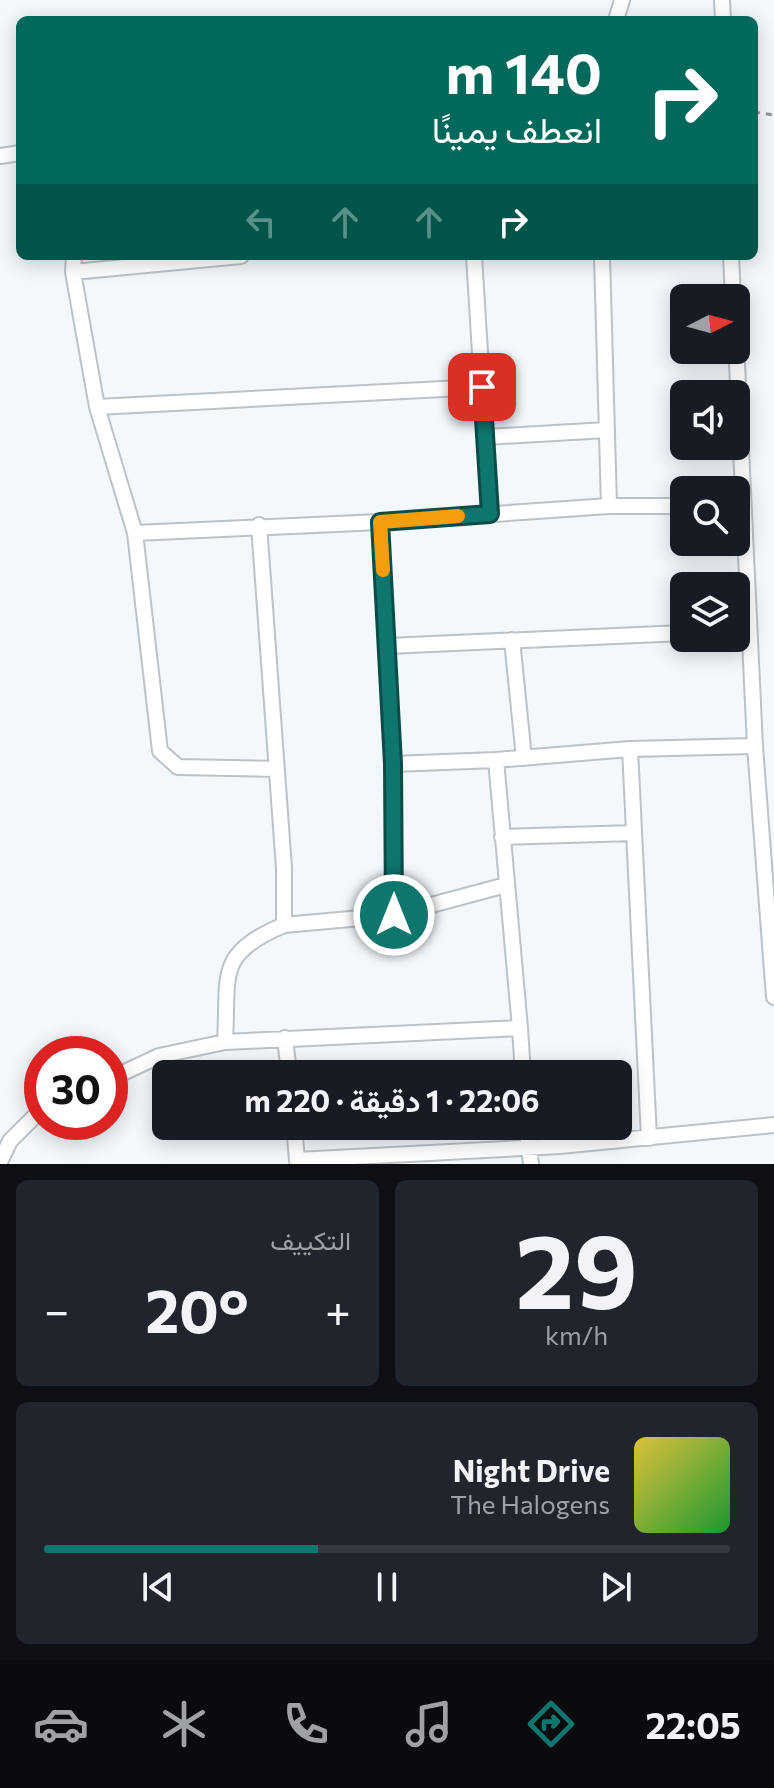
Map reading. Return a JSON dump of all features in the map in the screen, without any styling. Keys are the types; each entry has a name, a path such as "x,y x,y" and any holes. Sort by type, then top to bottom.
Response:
{"street":[{"path":"74,260 73,272 97,407 135,533 160,751 178,767 277,769"},
{"path":"73,272 199,260"},
{"path":"474,260 490,514"},
{"path":"602,260 609,506"},
{"path":"731,260 732,284"},
{"path":"737,364 740,476"},
{"path":"97,407 482,387"},
{"path":"485,437 607,430"},
{"path":"135,533 259,525 380,522 609,506 670,506"},
{"path":"380,522 393,764 394,915"},
{"path":"259,525 277,769 284,925"},
{"path":"745,556 752,631 755,746 774,997"},
{"path":"387,646 670,634"},
{"path":"512,640 524,758"},
{"path":"393,764 496,760 630,749 755,746"},
{"path":"630,749 649,1138"},
{"path":"496,760 522,1060"},
{"path":"502,837 634,833"},
{"path":"225,1042 229,963 242,946 284,925 394,915 506,885"},
{"path":"128,1071 159,1056 225,1042 520,1028"},
{"path":"285,1038 287,1060"},
{"path":"296,1140 298,1162 528,1148 774,1125"},
{"path":"0,1162 10,1141 24,1127"},
{"path":"527,1140 531,1164"}],"slow traffic":[{"path":"383,570 380,522 458,516"}],"route":[{"path":"394,915 393,764 380,522 490,514 482,387"}]}
